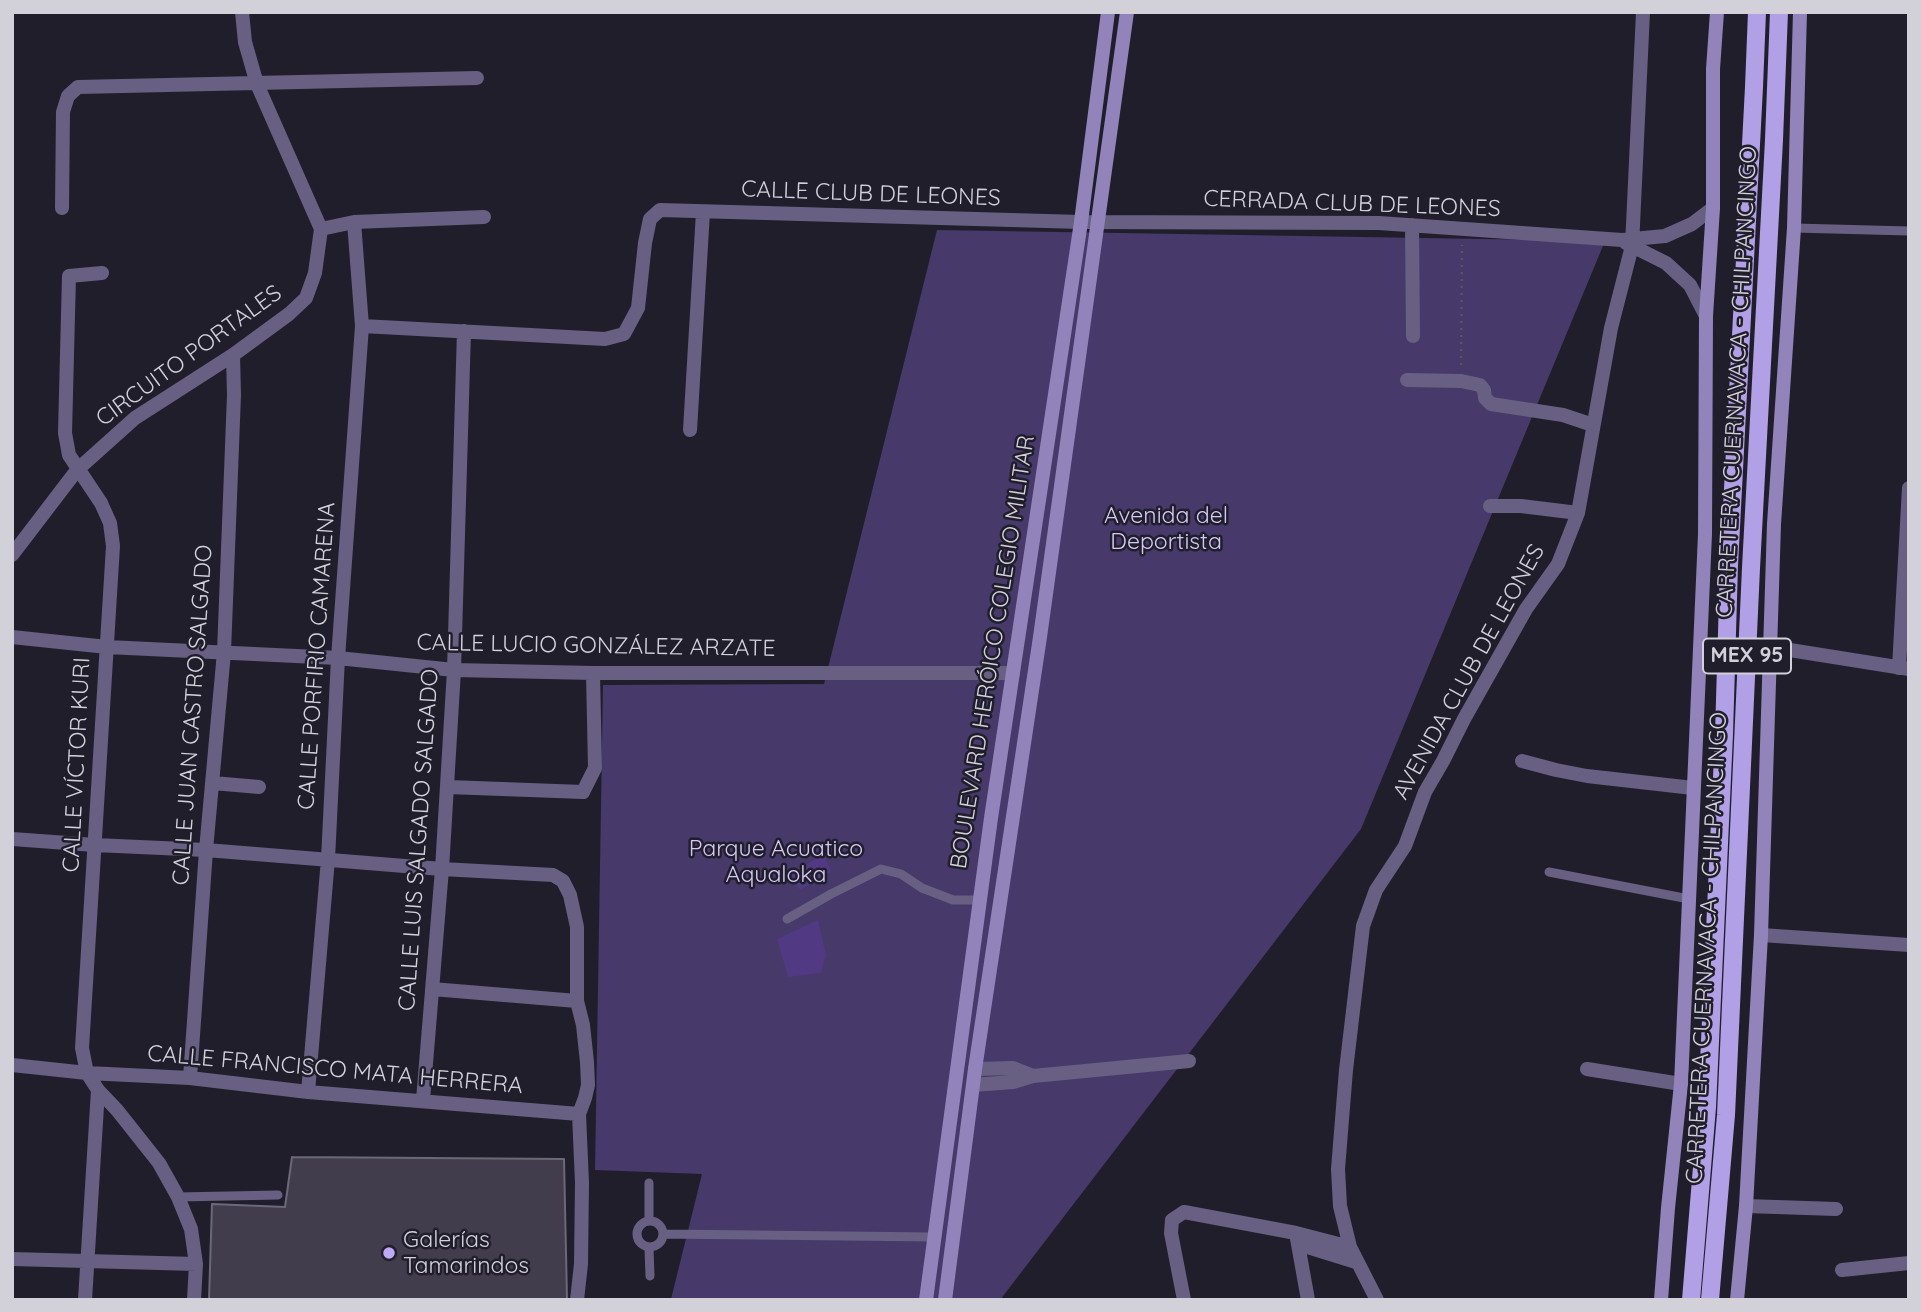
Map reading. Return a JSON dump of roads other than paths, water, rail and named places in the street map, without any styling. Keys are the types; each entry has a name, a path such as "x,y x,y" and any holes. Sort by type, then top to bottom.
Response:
{"main road":[{"name":"BOULEVARD HERÓICO COLEGIO MILITAR","path":"926,1300 979,900 1081,222 1108,12"},
{"name":"BOULEVARD HERÓICO COLEGIO MILITAR","path":"945,1300 975,1069 1038,650 1127,12"},
{"path":"1661,1300 1681,1084 1705,534 1706,316 1713,208 1713,69 1717,12"},
{"name":"CARRETERA CUERNAVACA - CHILPANCINGO","path":"1691,1300 1707,1107 1729,565 1757,12"},
{"name":"CARRETERA CUERNAVACA - CHILPANCINGO","path":"1710,1300 1726,1115 1779,12"},
{"path":"1737,1300 1746,1206 1761,935 1774,524 1794,228 1800,12"}],"street":[{"path":"242,12 245,43 257,84 321,229 354,222 484,217"},
{"name":"AVENIDA CLUB DE LEONES","path":"1377,1300 1350,1247 1340,1206 1338,1169 1346,1070 1363,926 1376,890 1405,846 1424,792 1526,609 1558,564 1578,513 1629,242 1643,12"},
{"path":"62,208 63,112 68,96 78,88 477,78"},
{"name":"CERRADA CLUB DE LEONES","path":"1081,222 1379,223 1629,242 1665,236 1692,224 1713,208"},
{"name":"CALLE CLUB DE LEONES","path":"464,331 605,339 624,334 638,308 650,219 660,210 1081,222"},
{"path":"690,430 703,212"},
{"name":"CALLE PORFIRIO CAMARENA","path":"307,1092 328,859 338,658 362,326 354,222"},
{"path":"1412,225 1413,335"},
{"name":"CIRCUITO PORTALES","path":"12,555 77,470 135,418 233,355 289,314 306,298 315,273 321,229"},
{"name":"CERRADA CLUB DE LEONES","path":"1629,242 1666,263 1690,285 1706,316"},
{"name":"CALLE VÍCTOR KURI","path":"87,1073 82,1048 113,546 110,523 101,503 69,455 65,433 69,276 102,274"},
{"path":"362,326 464,331"},
{"name":"CALLE LUIS SALGADO SALGADO","path":"423,1100 448,788 464,331"},
{"name":"CALLE JUAN CASTRO SALGADO","path":"190,1078 206,850 224,652 234,395 233,355"},
{"path":"1407,380 1461,381 1480,385 1490,404 1563,415 1593,425"},
{"path":"1771,646 1904,668 1909,488"},
{"path":"1490,506 1521,506 1578,513"},
{"name":"CALLE LUCIO GONZÁLEZ ARZATE","path":"12,637 107,647 338,658 454,670 593,673 1013,673"},
{"path":"448,788 583,792 595,768 593,673"},
{"path":"1522,761 1587,776 1693,788"},
{"path":"213,783 259,787"},
{"path":"12,839 553,875 563,881 570,895 577,927 577,1001 587,1062 585,1098 579,1114 582,1183 581,1264 577,1300"},
{"path":"1761,935 1909,945"},
{"path":"432,989 577,1001"},
{"path":"973,1085 1013,1082 1033,1076 1189,1061"},
{"name":"CALLE FRANCISCO MATA HERRERA","path":"12,1065 87,1073 190,1078 307,1092 579,1114"},
{"path":"975,1069 1013,1068 1033,1076"},
{"path":"1587,1069 1681,1084"},
{"path":"87,1073 159,1163 178,1197 191,1229 196,1264 194,1300"},
{"path":"85,1300 98,1090"},
{"path":"1746,1206 1836,1209"},
{"path":"1184,1300 1171,1233 1172,1220 1184,1212 1297,1239 1350,1247"},
{"path":"1297,1239 1356,1262"},
{"path":"1297,1239 1308,1300"},
{"path":"12,1259 196,1264"},
{"path":"1842,1270 1909,1263"}],"lane":[{"path":"1794,228 1909,231"},
{"path":"787,919 881,869 901,874 922,888 953,900 979,900"},
{"path":"1549,873 1689,899"},
{"path":"649,1183 649,1221"},
{"path":"178,1197 278,1195"},
{"path":"649,1221 659,1224 664,1234 660,1244 649,1248 637,1237 639,1226 649,1221"},
{"path":"664,1234 934,1237"},
{"path":"649,1248 650,1276"}],"place":[{"name":"Galerías Tamarindos","path":"389,1253"}],"park label":[{"name":"Avenida del Deportista","path":"1166,529"},
{"name":"Parque Acuatico Aqualoka","path":"776,862"}]}
